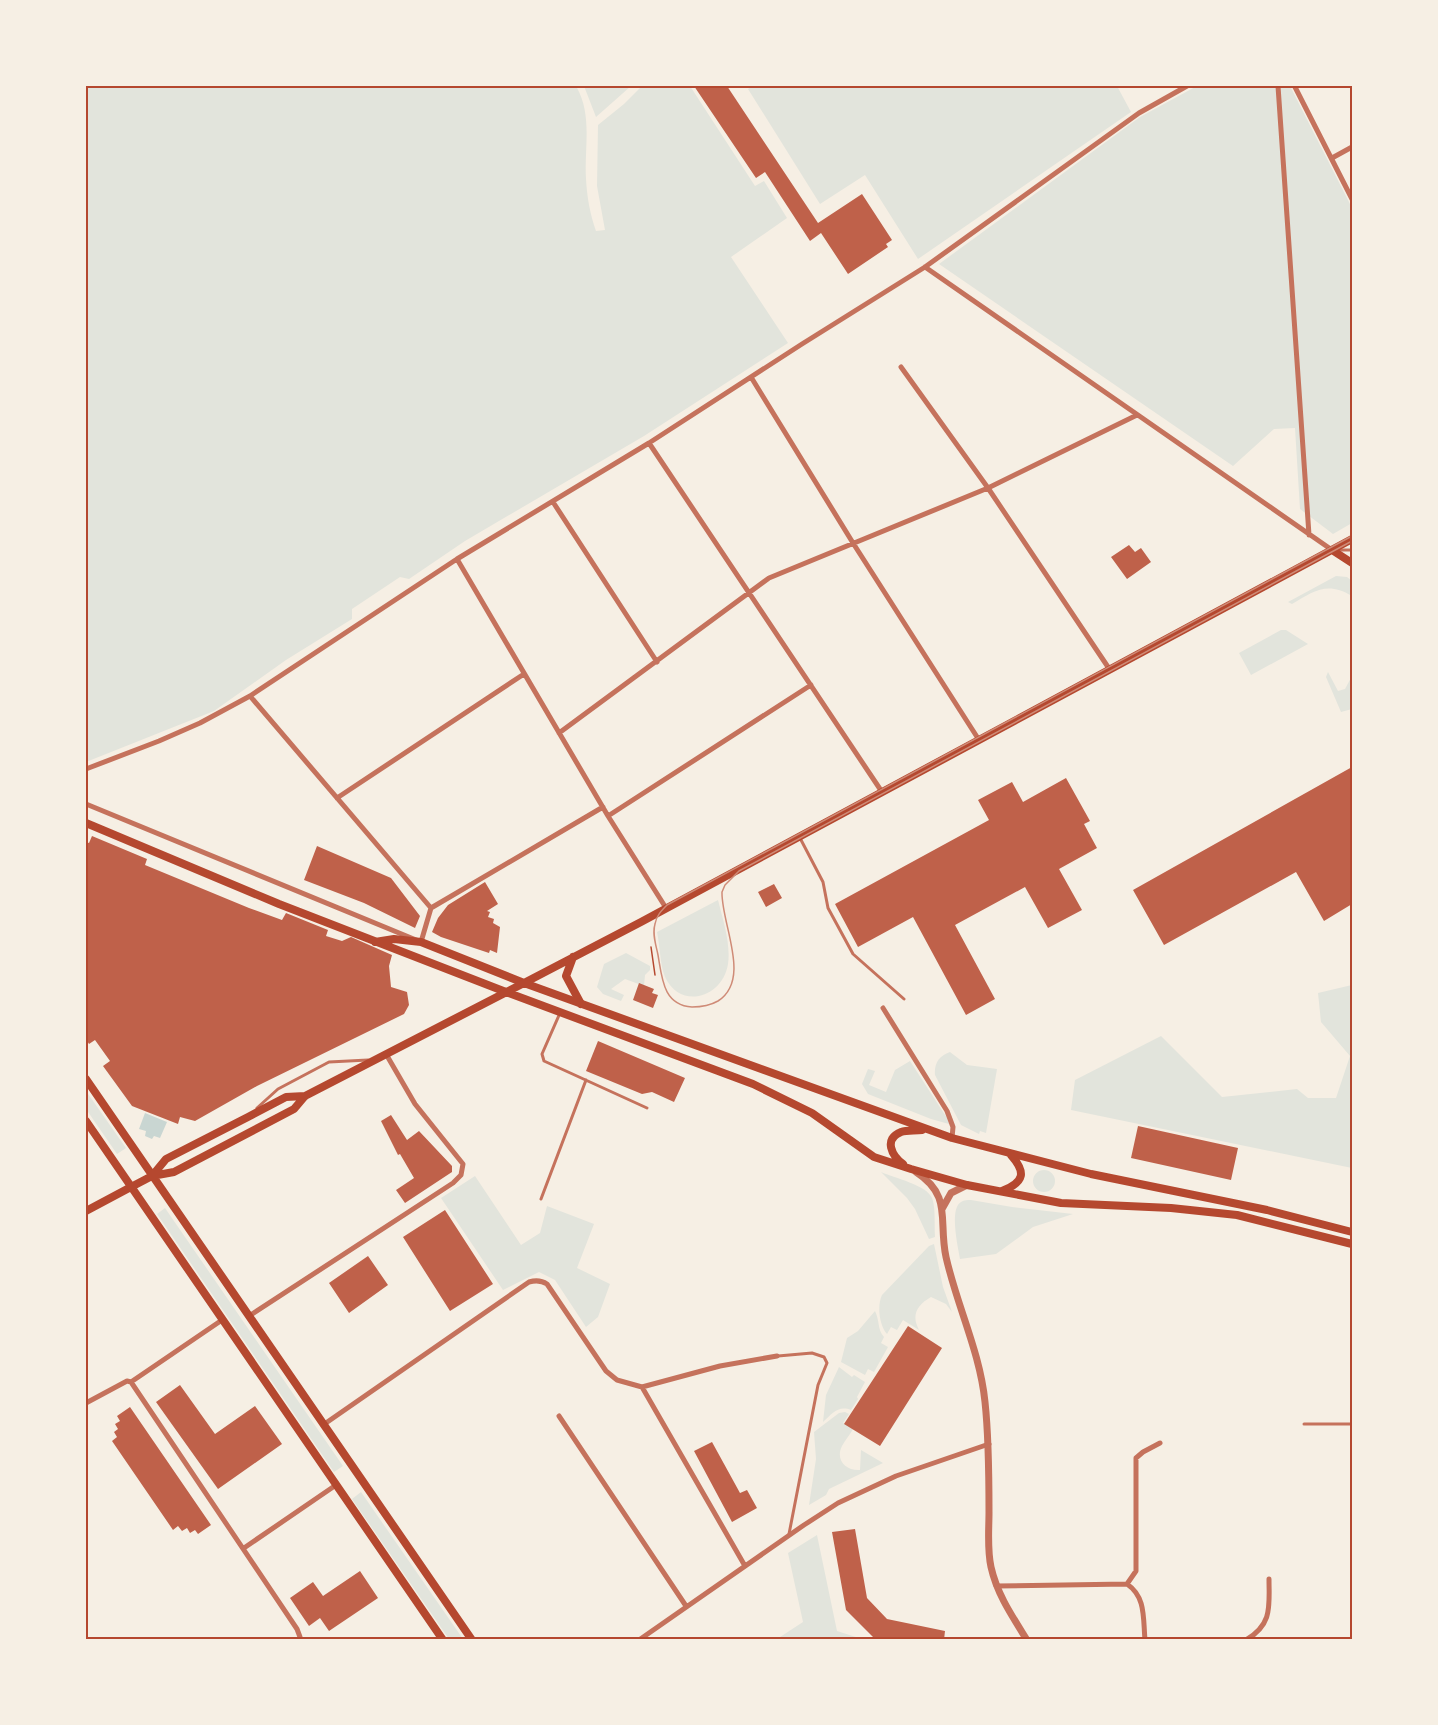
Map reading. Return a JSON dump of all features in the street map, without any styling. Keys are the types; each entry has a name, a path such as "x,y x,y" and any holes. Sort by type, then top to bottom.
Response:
{"main road":[{"path":"86,1211 152,1176 174,1172 294,1109 305,1096 666,908 1353,539"},
{"path":"1332,550 1353,563"},
{"path":"86,823 375,942 753,1084 812,1113 874,1157 967,1185 1029,1198 1061,1203 1171,1208 1237,1215 1353,1244"},
{"path":"375,942 394,939 421,942 524,983 928,1130 1091,1174 1267,1210 1353,1232"},
{"path":"573,957 566,976 581,1004"},
{"path":"86,1079 472,1640"},
{"path":"152,1176 166,1159 286,1097 305,1096"},
{"path":"86,1121 443,1640"},
{"path":"911,1169 893,1155 891,1143 897,1134 928,1130"},
{"path":"1002,1191 1012,1187 1022,1172 1020,1165 1011,1154"}],"street":[{"path":"86,770 200,723 250,696 457,559 649,443 925,267 1139,113 1187,86"},
{"path":"1278,86 1309,534"},
{"path":"1295,87 1353,199"},
{"path":"1332,158 1353,147"},
{"path":"925,267 1332,550"},
{"path":"901,367 988,488 1110,670"},
{"path":"751,377 853,543 979,740"},
{"path":"559,733 769,578 988,488 1137,415"},
{"path":"649,443 882,792"},
{"path":"554,501 657,662"},
{"path":"457,559 608,816 666,908"},
{"path":"337,798 524,674"},
{"path":"608,816 811,685"},
{"path":"250,696 431,908"},
{"path":"86,804 421,942 431,908 603,807"},
{"path":"883,1008 947,1111 953,1127 952,1137"},
{"path":"249,1316 453,1183 461,1175 463,1164 416,1104 387,1054"},
{"path":"911,1169 933,1185 939,1196 945,1252 952,1283 981,1373 989,1444 990,1563 996,1586 1027,1640"},
{"path":"942,1209 951,1193 967,1185"},
{"path":"323,1425 534,1280 547,1284 612,1377 626,1384 642,1387 720,1366 777,1356"},
{"path":"86,1402 127,1381 131,1382 222,1320"},
{"path":"131,1382 297,1629 299,1640"},
{"path":"642,1387 745,1566"},
{"path":"559,1416 686,1606"},
{"path":"1127,1584 1136,1571 1136,1458 1160,1443"},
{"path":"639,1640 789,1534 838,1503 878,1483 989,1444"},
{"path":"244,1548 336,1485"},
{"path":"1246,1640 1258,1633 1269,1616 1269,1579"},
{"path":"996,1586 1127,1584 1138,1591 1145,1640"}],"lane":[{"path":"1332,550 1353,550"},
{"path":"799,836 823,882 828,908 853,954 904,999"},
{"path":"560,1013 542,1054 544,1061 646,1108"},
{"path":"248,1117 278,1089 329,1062 376,1059"},
{"path":"542,1199 586,1080"},
{"path":"777,1356 812,1353 824,1357 827,1364 818,1384 789,1534"},
{"path":"1304,1424 1353,1424"}],"path":[{"path":"651,947 655,975"}],"shaded area":[{"path":"86,86 576,86 586,120 586,186 596,231 605,230 597,186 598,125 642,86 690,86 755,186 764,181 787,218 731,257 788,343 644,436 465,541 409,579 400,577 352,609 352,619 286,660 214,711 86,762"},
{"path":"584,86 631,86 596,117"},
{"path":"753,86 1117,86 1131,112 918,259 865,175 820,204 748,89"},
{"path":"1197,86 1290,86 1352,208 1352,523 1333,534 1300,509 1295,428 1274,429 1233,466 939,264 1140,117"},
{"path":"1336,576 1347,577 1352,581 1352,596 1335,589 1321,589 1292,604 1288,602"},
{"path":"1281,630 1286,630 1308,644 1251,675 1239,653"},
{"path":"1328,672 1338,691 1345,689 1352,676 1352,709 1341,712 1326,677"},
{"path":"718,900 728,948 725,975 710,992 701,996 691,997 681,994 672,988 665,977 657,932"},
{"path":"626,953 650,966 650,970 645,975 644,986 625,979 611,989 624,995 621,1001 603,994 597,987 604,964"},
{"path":"1352,985 1352,1168 1071,1110 1075,1080 1161,1036 1222,1097 1297,1089 1308,1098 1336,1098 1350,1056 1321,1022 1318,993"},
{"path":"950,1052 967,1065 997,1069 986,1133 980,1131 979,1134 961,1125 935,1075 938,1060"},
{"path":"910,1061 949,1124 868,1094 862,1084 868,1069 875,1071 869,1085 886,1092 895,1070"},
{"path":"86,1091 126,1148 117,1154 86,1109"},
{"path":"145,1113 167,1122 160,1138 154,1136 152,1139 145,1136 146,1131 139,1129"},
{"path":"1044,1170 1052,1173 1055,1181 1052,1189 1044,1192 1036,1189 1033,1181 1036,1173"},
{"path":"881,1172 929,1193 934,1207 935,1237 929,1239 915,1209"},
{"path":"475,1176 521,1245 540,1233 547,1206 594,1224 577,1268 610,1284 598,1317 586,1327 555,1280 539,1272 503,1290 441,1198"},
{"path":"965,1200 1073,1214 1033,1227 996,1254 960,1259 955,1229 957,1206"},
{"path":"165,1208 343,1466 334,1472 157,1214"},
{"path":"934,1244 943,1287 952,1312 946,1304 931,1297 922,1303 917,1311 916,1320 919,1330 903,1320 897,1330 891,1327 887,1334 882,1326 880,1315 882,1295 929,1246"},
{"path":"875,1311 880,1331 884,1337 881,1343 888,1347 874,1372 868,1369 865,1375 841,1362 847,1338 858,1331"},
{"path":"839,1367 852,1377 854,1375 865,1382 851,1410 839,1409 823,1422 826,1395"},
{"path":"839,1413 849,1414 843,1423 853,1429 840,1451 843,1464 850,1469 860,1470 861,1450 883,1463 829,1489 826,1495 809,1505 816,1459 814,1432"},
{"path":"361,1492 463,1639 449,1639 352,1499"},
{"path":"817,1535 837,1631 862,1639 777,1639 803,1622 788,1553"}],"building":[{"path":"694,86 727,86 818,223 862,194 892,240 886,244 888,247 848,274 821,233 810,241 765,172 756,178"},
{"path":"1129,545 1135,552 1141,548 1151,562 1127,579 1111,557"},
{"path":"1352,767 1352,904 1324,921 1296,872 1164,945 1133,890"},
{"path":"1066,778 1090,821 1084,824 1097,848 1059,869 1082,910 1048,928 1025,887 955,925 995,999 966,1015 913,917 858,947 835,904 989,820 978,800 1012,782 1023,802"},
{"path":"92,836 147,859 145,865 249,908 282,920 286,913 328,930 326,936 342,941 351,937 392,955 389,966 391,987 407,992 409,1005 404,1014 257,1086 195,1121 180,1117 178,1124 132,1106 103,1066 110,1061 95,1040 89,1044 86,1039 86,842 89,843"},
{"path":"317,846 391,878 420,916 415,928 364,903 304,880"},
{"path":"485,882 498,904 487,911 490,912 488,917 494,919 493,923 500,927 497,953 490,950 489,953 432,932 438,918 448,905"},
{"path":"774,884 782,898 766,907 758,892"},
{"path":"639,983 654,989 652,993 658,995 653,1008 633,1000"},
{"path":"598,1041 685,1078 674,1102 652,1092 642,1094 586,1071"},
{"path":"391,1115 407,1140 419,1131 452,1166 452,1172 405,1203 396,1190 414,1178 400,1154 398,1155 381,1121"},
{"path":"1138,1126 1238,1148 1231,1180 1131,1158"},
{"path":"445,1210 493,1284 450,1311 403,1237"},
{"path":"368,1256 388,1285 349,1313 329,1283"},
{"path":"908,1326 942,1348 880,1446 844,1424"},
{"path":"180,1385 215,1434 255,1406 282,1444 218,1489 156,1402"},
{"path":"130,1407 211,1525 198,1534 195,1530 190,1533 187,1528 182,1531 178,1526 173,1530 112,1441 117,1437 114,1432 118,1429 115,1424 120,1421 117,1416"},
{"path":"712,1442 740,1493 747,1490 757,1508 732,1522 694,1451"},
{"path":"855,1529 867,1598 887,1619 945,1631 944,1640 876,1640 846,1610 832,1532"},
{"path":"360,1571 378,1598 329,1631 320,1618 309,1626 290,1598 313,1582 323,1596"}],"tram line":[{"path":"1352,536 667,905 657,918 654,932 663,981 670,996 682,1005 695,1007 706,1006 718,1001 728,991 733,979 734,965 722,892 725,885 739,871 1352,541"}]}
